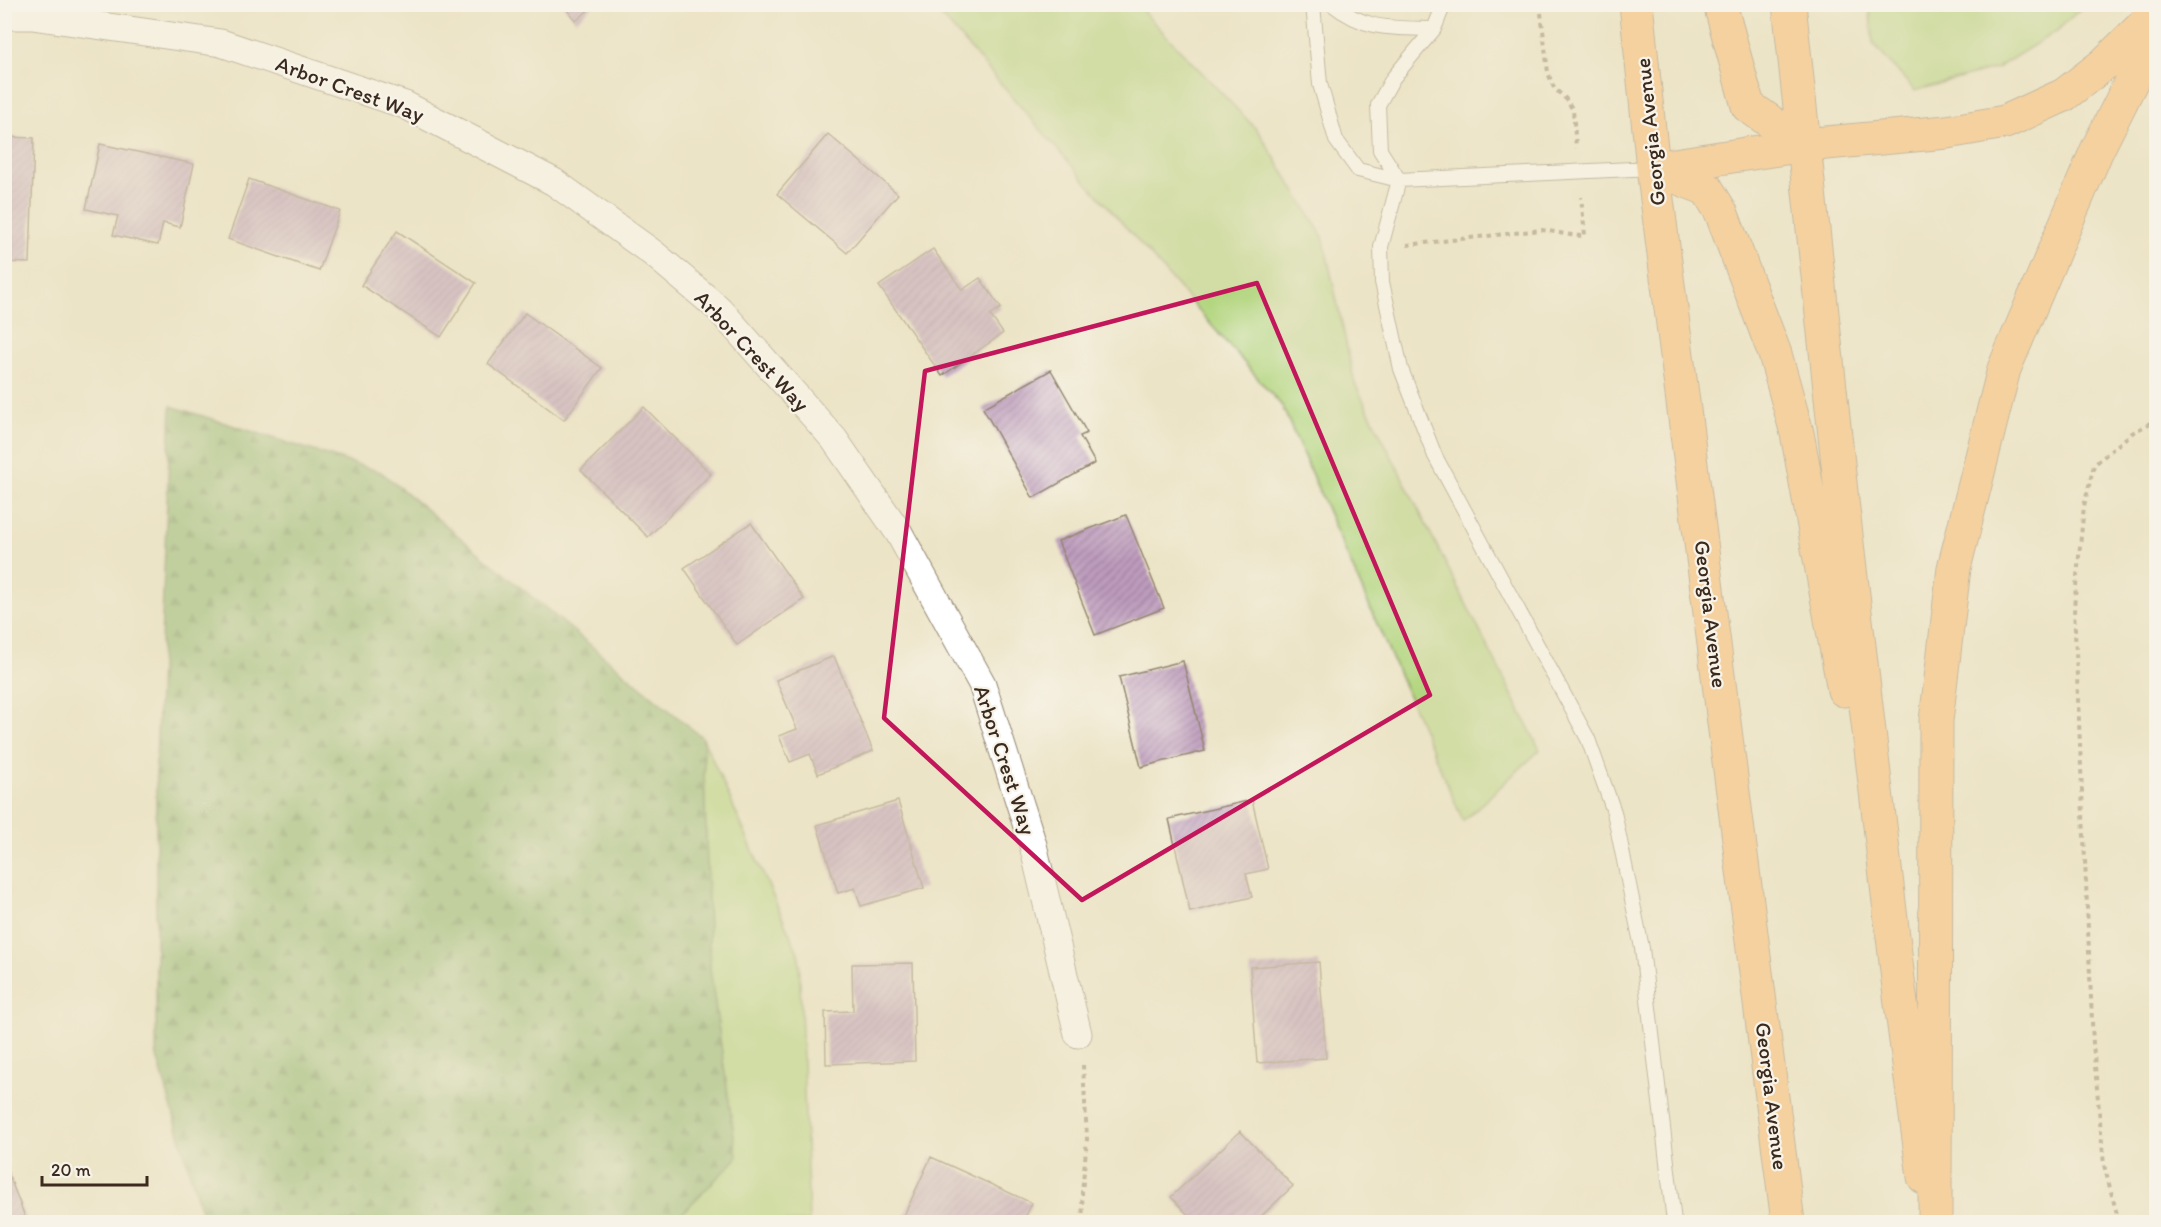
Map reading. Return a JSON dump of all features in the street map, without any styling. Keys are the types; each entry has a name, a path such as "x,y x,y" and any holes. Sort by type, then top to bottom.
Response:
{"main road":[{"name":"Georgia Avenue","path":"1636,4 1653,168 1788,1222"},
{"path":"1720,4 1748,106 1804,145"},
{"path":"1789,4 1841,492 1899,988 1930,1222"},
{"path":"1653,168 1804,145 1947,132 2005,122 2064,95 2104,64 2157,12"},
{"path":"1935,1222 1936,721 1954,568 2004,369 2097,150 2157,32"},
{"path":"1653,168 1707,189 1721,212 1775,354 1797,433 1899,988"}],"street":[{"name":"Arbor Crest Way","path":"4,16 32,16 221,43 405,105 554,182 654,254 719,309 834,439 899,533 982,684 1033,845 1078,1034"}],"lane":[{"path":"1312,4 1320,84 1336,140 1358,170 1399,180 1653,168"},
{"path":"1332,4 1346,15 1379,28 1434,29"},
{"path":"1444,4 1434,29 1393,78 1378,105 1380,150 1399,180 1381,247 1382,282 1401,369 1435,456 1588,739 1614,812 1642,948 1674,1222"}],"path":[{"path":"2119,1222 2104,1165 2093,1044 2074,607 2084,506 2094,465 2132,433 2157,420"},
{"path":"1078,1034 1083,1048 1087,1139 1083,1222"}],"highlighted area":[{"path":"1257,283 1430,695 1082,900 884,718 925,371"}],"green space":[{"path":"1869,4 2084,5 2057,31 1997,68 1915,91 1873,44"},
{"path":"929,5 1137,5 1259,132 1323,237 1355,384 1540,750 1463,821 1282,406 945,20"},
{"path":"171,406 381,472 703,738 710,969 737,1158 673,1222 204,1222 156,1053 156,761"},
{"path":"703,738 799,955 809,1222 673,1222 737,1158 710,969"}],"building":[{"path":"562,4 595,4 576,21"},
{"path":"828,134 898,194 847,253 777,194"},
{"path":"4,137 34,138 30,263 4,262"},
{"path":"100,144 194,164 180,227 163,223 158,245 113,235 118,216 86,209"},
{"path":"249,179 340,211 319,271 228,239"},
{"path":"397,231 476,283 441,337 361,285"},
{"path":"933,249 962,290 980,278 1001,308 990,315 1003,333 942,376 879,286"},
{"path":"525,313 602,368 564,420 488,364"},
{"path":"1051,370 1087,433 1080,436 1095,463 1033,498 983,408"},
{"path":"644,407 711,474 648,537 581,470"},
{"path":"1126,515 1164,608 1095,635 1058,541"},
{"path":"751,523 804,599 737,645 684,568"},
{"path":"834,656 873,751 818,774 810,754 790,762 779,736 797,729 776,680"},
{"path":"1183,661 1205,751 1141,767 1119,677"},
{"path":"1252,800 1268,869 1246,874 1252,897 1190,912 1169,819"},
{"path":"898,801 924,888 861,906 855,888 838,893 817,825"},
{"path":"1319,962 1326,1058 1257,1063 1250,967"},
{"path":"913,963 915,1061 826,1064 825,1012 853,1011 852,964"},
{"path":"1240,1131 1293,1186 1255,1222 1195,1222 1171,1197"},
{"path":"931,1157 1032,1203 1023,1222 901,1222"},
{"path":"5,1165 27,1222 4,1222"}]}
